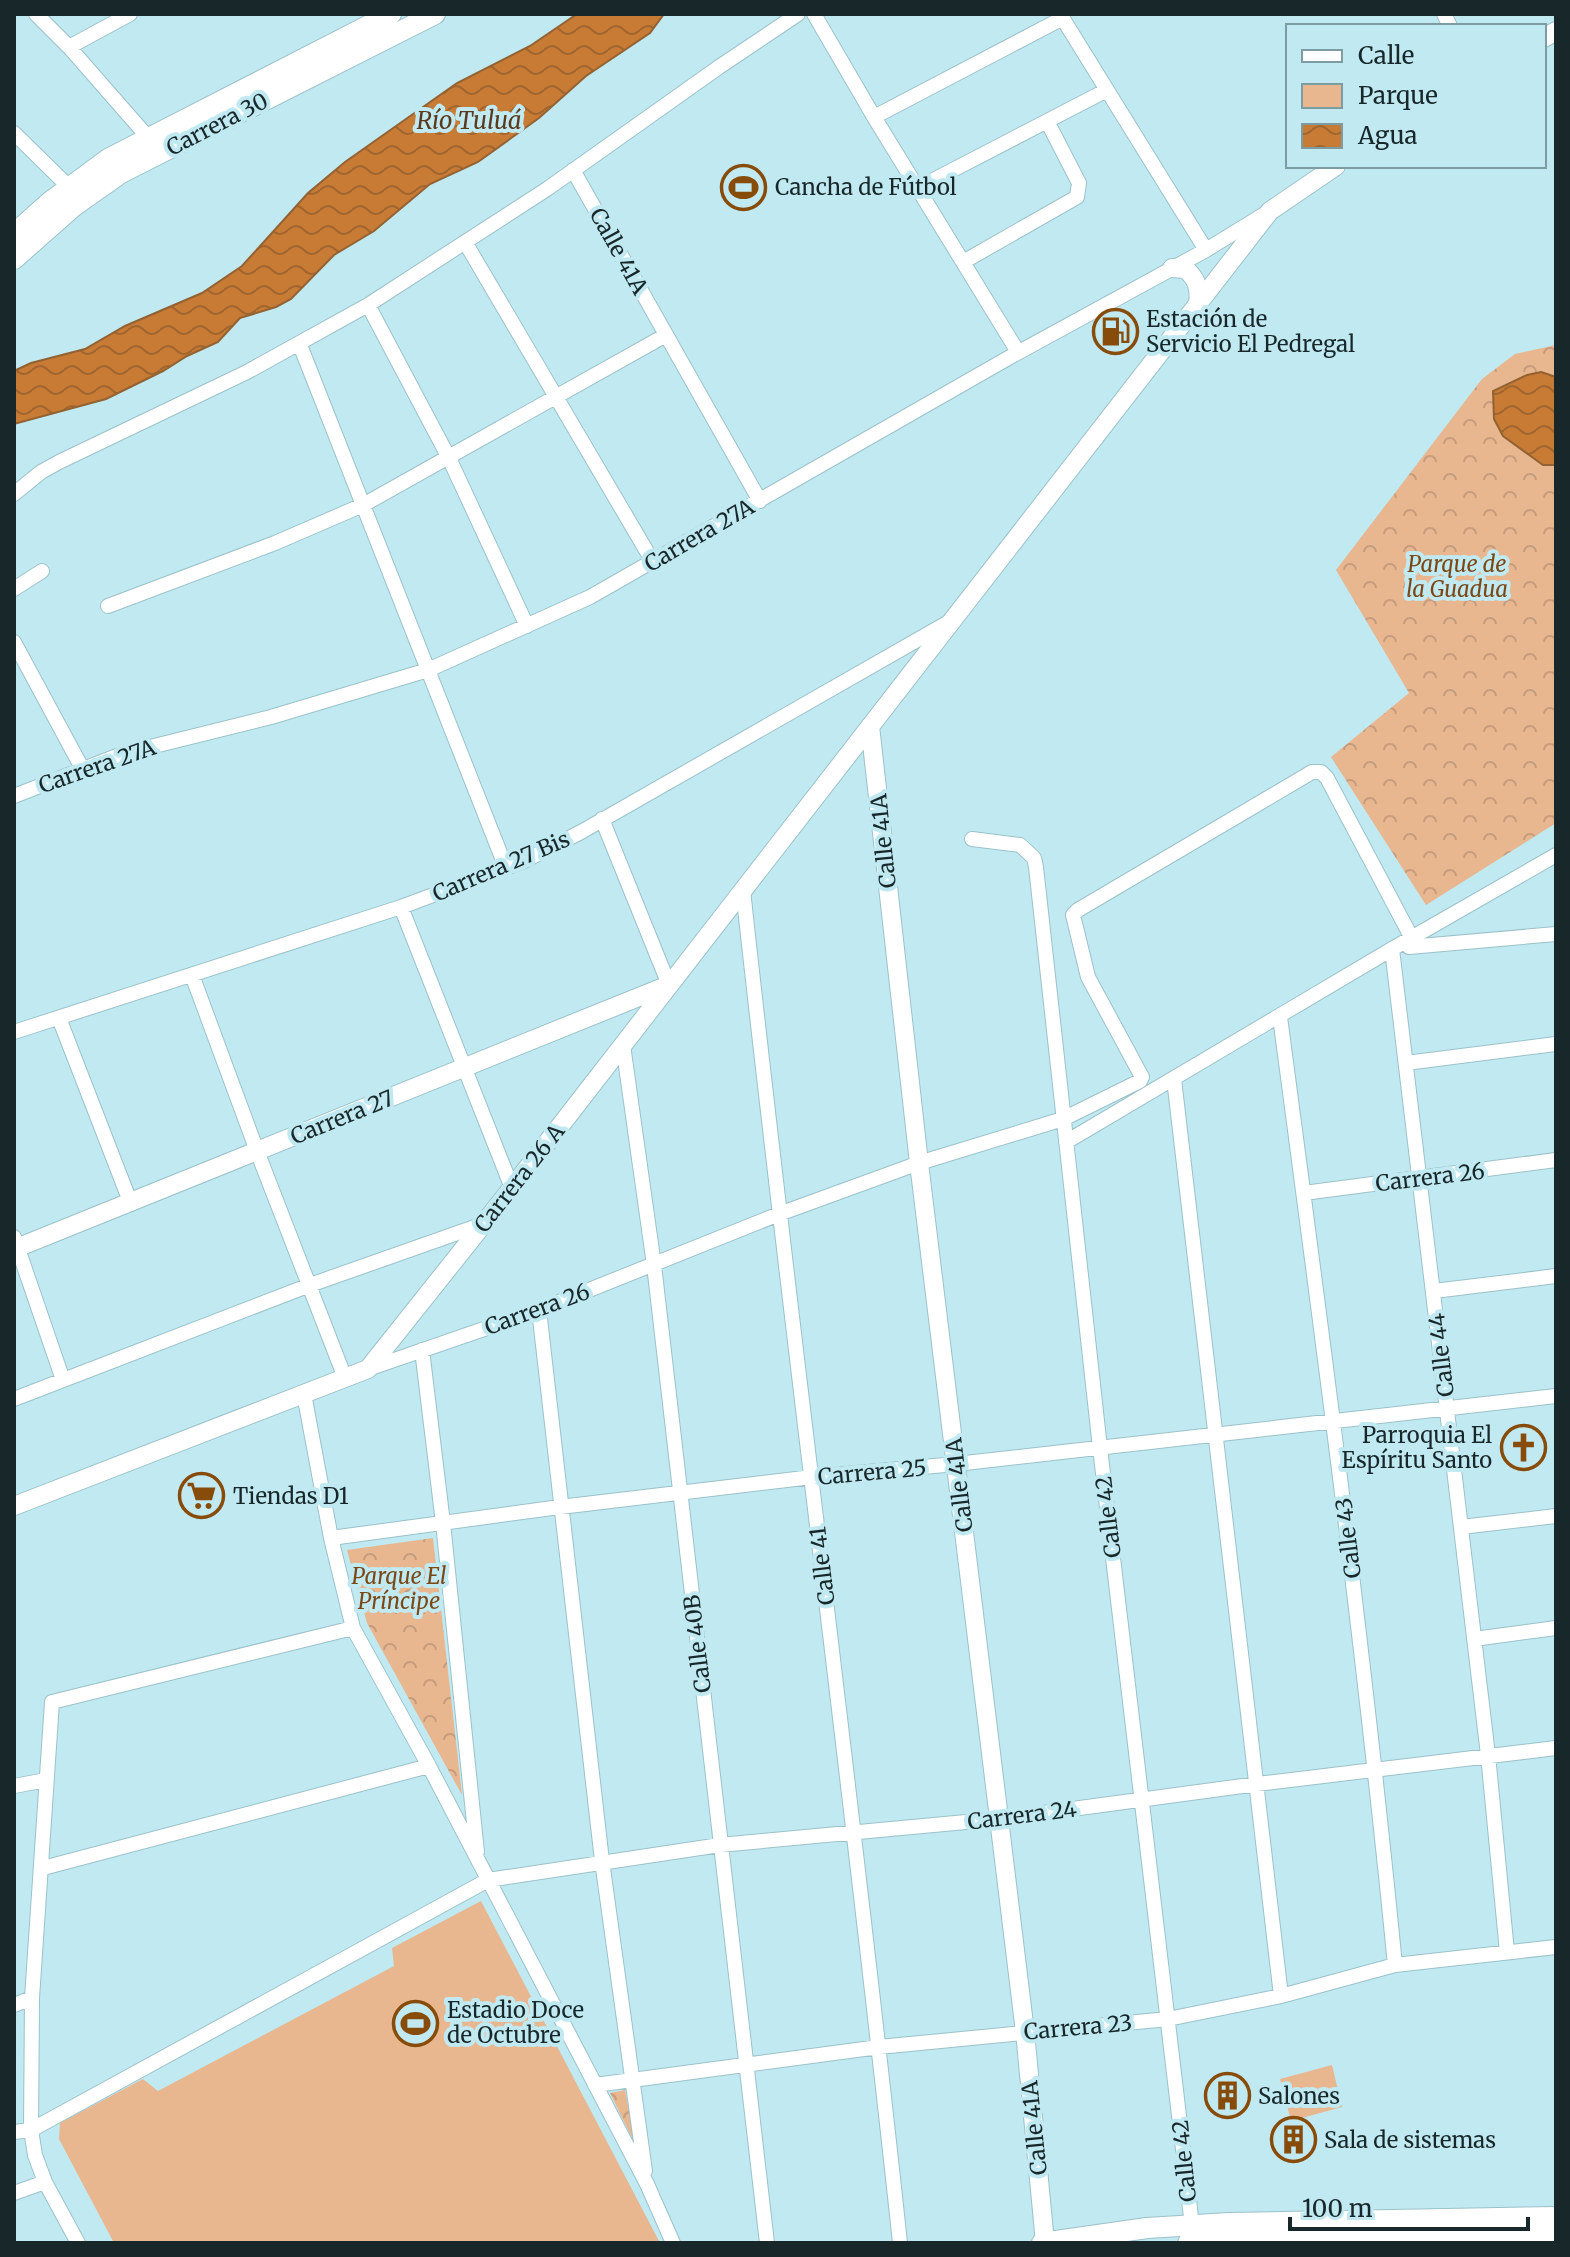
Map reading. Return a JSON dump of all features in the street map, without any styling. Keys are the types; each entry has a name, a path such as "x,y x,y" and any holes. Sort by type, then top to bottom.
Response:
{"main road":[{"name":"Carrera 30","path":"14,259 52,224 154,145 395,17 435,14"},
{"name":"Carrera 30","path":"14,234 69,187 108,159 154,145"},
{"path":"1191,2237 1556,2217"},
{"path":"1044,2243 1147,2228 1191,2237 1556,2233"}],"street":[{"path":"36,14 69,47 154,145"},
{"path":"69,47 130,14"},
{"path":"14,494 59,462 228,382 368,305 573,170 798,14"},
{"path":"814,14 1018,352"},
{"path":"874,117 1062,16 1206,250"},
{"path":"918,188 1107,90"},
{"path":"963,262 1077,197 1079,183 1047,121"},
{"path":"14,133 69,187"},
{"name":"Carrera 27A","path":"14,796 122,754 335,699 428,670 590,597 1018,352 1206,250 1333,168"},
{"name":"Calle 41A","path":"573,170 760,501"},
{"name":"Carrera 26 A","path":"368,1369 1270,211"},
{"path":"465,242 653,562"},
{"path":"1172,268 1185,269 1194,278 1199,292 1198,304"},
{"path":"368,305 449,458 527,626"},
{"path":"108,606 275,543 363,505 666,335"},
{"path":"300,345 506,868"},
{"path":"14,589 42,571"},
{"name":"Carrera 27 Bis","path":"14,1032 401,907 506,868 553,847 952,621"},
{"path":"14,642 82,768"},
{"name":"Calle 41A","path":"870,726 919,1163 1025,2032 1044,2243"},
{"name":"Carrera 26","path":"14,1506 368,1369 539,1310 779,1214 919,1163 1063,1119 1140,1081 1142,1077 1088,977 1073,915 1312,772 1321,772 1327,778 1415,942"},
{"path":"602,819 669,985"},
{"name":"Calle 42","path":"972,839 1020,845 1034,858 1191,2237"},
{"path":"1415,942 1556,855"},
{"name":"Calle 41","path":"743,890 900,2243"},
{"path":"401,907 512,1188"},
{"path":"1066,1142 1392,949 1415,942 1556,934"},
{"name":"Calle 44","path":"1392,949 1488,1755 1507,1952"},
{"path":"192,975 345,1378"},
{"name":"Carrera 27","path":"15,1244 131,1204 669,985"},
{"name":"Calle 43","path":"1280,1017 1334,1422 1376,1770 1395,1965"},
{"path":"59,1018 131,1204"},
{"path":"1406,1063 1556,1044"},
{"name":"Calle 40B","path":"623,1045 654,1265 767,2243"},
{"path":"1174,1079 1281,1996"},
{"name":"Carrera 26","path":"1304,1193 1556,1160"},
{"path":"14,1399 310,1285 483,1224"},
{"path":"15,1244 63,1380"},
{"path":"1434,1291 1556,1276"},
{"path":"539,1310 602,1861 647,2184"},
{"path":"422,1350 478,1861"},
{"path":"304,1394 331,1538 353,1628 429,1766 647,2184 673,2243"},
{"name":"Carrera 25","path":"331,1538 812,1477 956,1464 1556,1396"},
{"path":"1461,1527 1556,1516"},
{"path":"78,2243 45,2182 35,2155 31,2130 32,1998 52,1702 353,1628"},
{"path":"1474,1639 1556,1628"},
{"name":"Carrera 24","path":"488,1880 720,1845 998,1819 1556,1748"},
{"path":"43,1868 429,1766"},
{"path":"14,1786 46,1780"},
{"path":"448,1804 471,1795"},
{"path":"14,2132 31,2130 488,1880"},
{"name":"Carrera 23","path":"595,2085 879,2047 1168,2019 1281,1996 1395,1965 1556,1947"},
{"path":"14,2005 32,1998"},
{"path":"14,2193 45,2182"}],"green space":[{"name":"Parque de la Guadua","path":"1556,345 1556,823 1426,905 1331,757 1409,693 1336,570 1482,379 1515,354"},
{"name":"Parque El Príncipe","path":"433,1538 462,1795 367,1623 347,1550"},
{"name":"Estadio Doce de Octubre","path":"481,1901 660,2243 114,2243 59,2139 60,2123 143,2079 158,2091 394,1966 392,1948"},
{"path":"1332,2065 1342,2107 1291,2121 1280,2079"},
{"path":"625,2090 636,2146 610,2093"}],"water":[{"name":"Río Tuluá","path":"577,14 664,14 650,33 586,76 539,118 478,162 430,184 374,231 334,255 291,299 240,318 218,342 106,399 14,424 14,371 31,363 85,349 125,326 202,293 242,266 308,193 345,162 457,83 530,46"},
{"path":"1541,372 1556,377 1556,465 1543,465 1503,436 1494,419 1493,391"}],"place":[{"name":"Cancha de Fútbol","path":"744,187"},
{"name":"Estación de Servicio El Pedregal","path":"1115,332"},
{"name":"Parroquia El Espíritu Santo","path":"1523,1448"},
{"name":"Tiendas D1","path":"202,1496"},
{"name":"Estadio Doce de Octubre","path":"416,2023"},
{"name":"Salones","path":"1227,2096"},
{"name":"Sala de sistemas","path":"1293,2140"}]}
